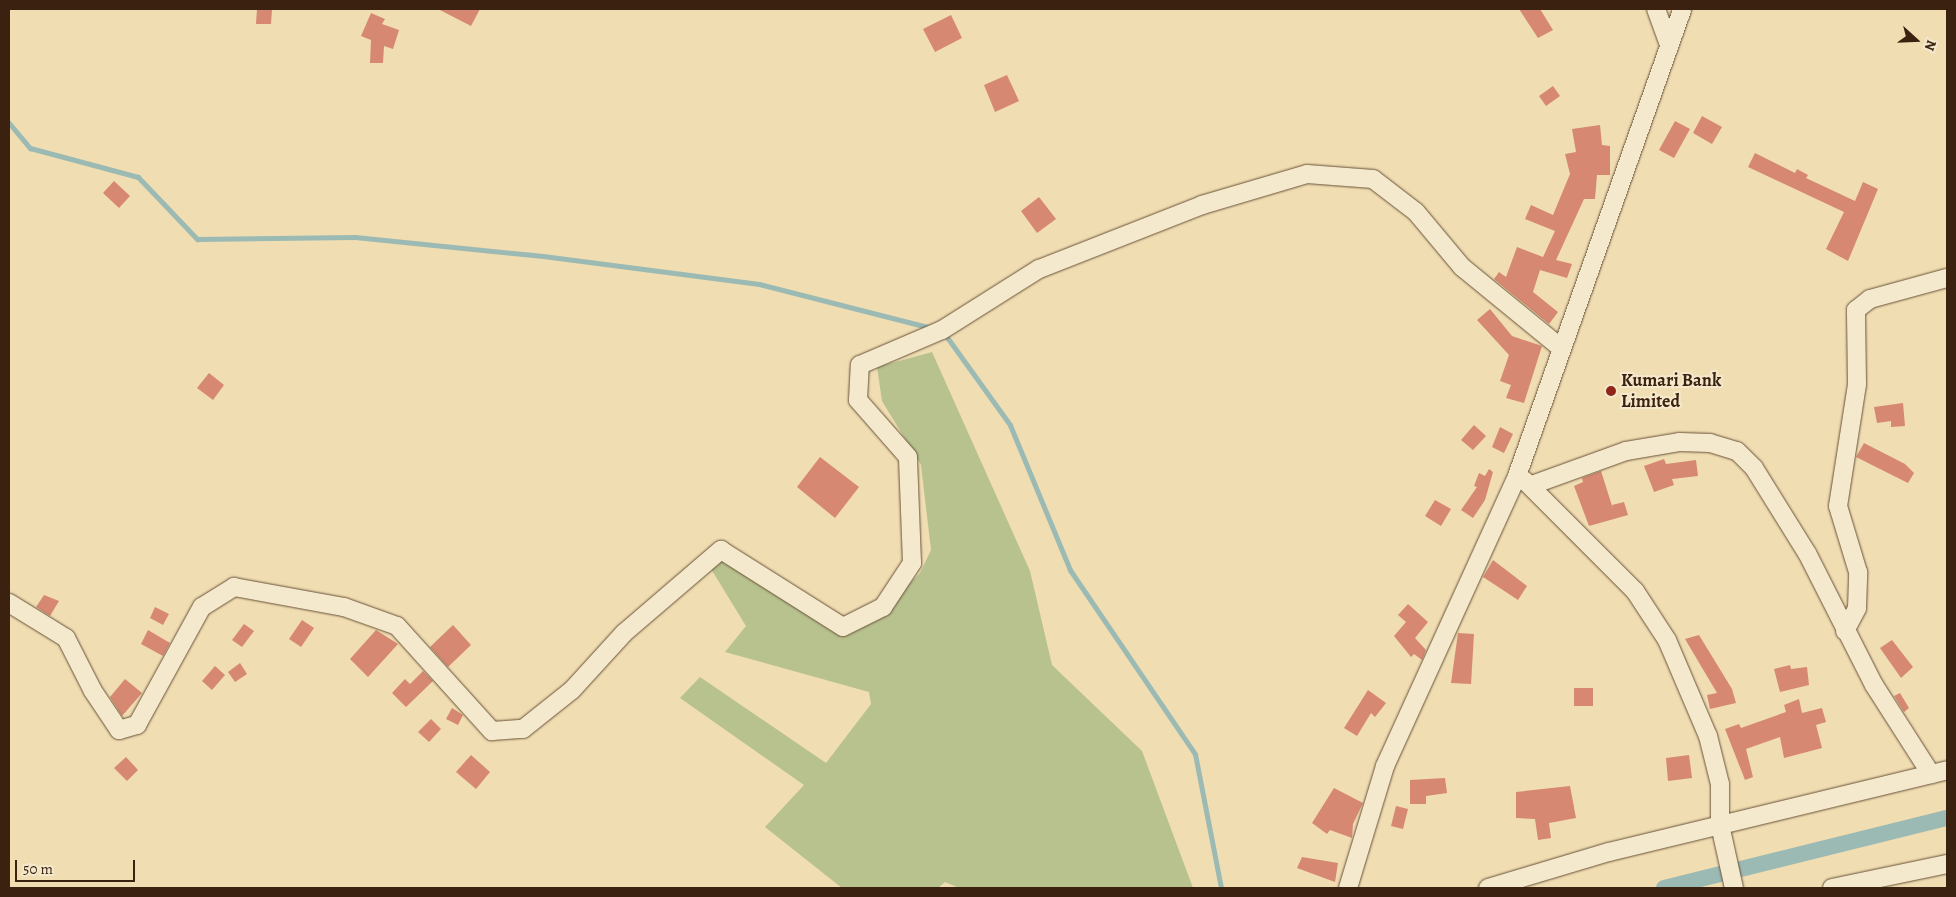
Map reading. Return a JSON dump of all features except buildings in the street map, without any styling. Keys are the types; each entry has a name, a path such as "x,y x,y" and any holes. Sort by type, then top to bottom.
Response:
{"street":[{"path":"1656,9 1668,42"},
{"path":"1348,888 1385,766 1517,476 1668,42 1682,9"},
{"path":"9,603 66,638 93,691 119,730 137,725 202,607 234,587 344,607 397,626 492,731 524,730 572,690 624,633 721,550 843,627 883,607 912,563 908,457 858,400 860,365 942,330 1039,268 1202,205 1307,174 1373,179 1416,212 1462,267 1561,348"},
{"path":"1844,631 1857,608 1858,572 1838,506 1857,384 1856,310 1870,299 1947,278"},
{"path":"1488,888 1720,825 1939,772 1874,685 1844,631 1807,553 1754,468 1737,451 1710,443 1680,442 1626,451 1532,485"},
{"path":"1517,476 1532,485 1635,590 1667,640 1708,736 1720,784 1720,825 1734,888"},
{"path":"1832,888 1947,864"}],"green space":[{"path":"932,352 1030,571 1052,665 1142,751 1193,888 959,888 945,882 938,888 842,888 765,827 804,785 680,698 700,677 826,763 871,704 869,692 725,652 746,626 708,564 723,555 842,632 882,611 920,573 931,550 921,465 882,401 877,367"}],"waterway":[{"path":"9,123 30,148 138,177 197,239 355,237 543,256 759,284 932,328"},
{"path":"944,333 1010,425 1070,570 1195,754 1221,888"},
{"path":"1664,888 1947,818"}],"place":[{"name":"Kumari Bank Limited","path":"1611,391"}]}
